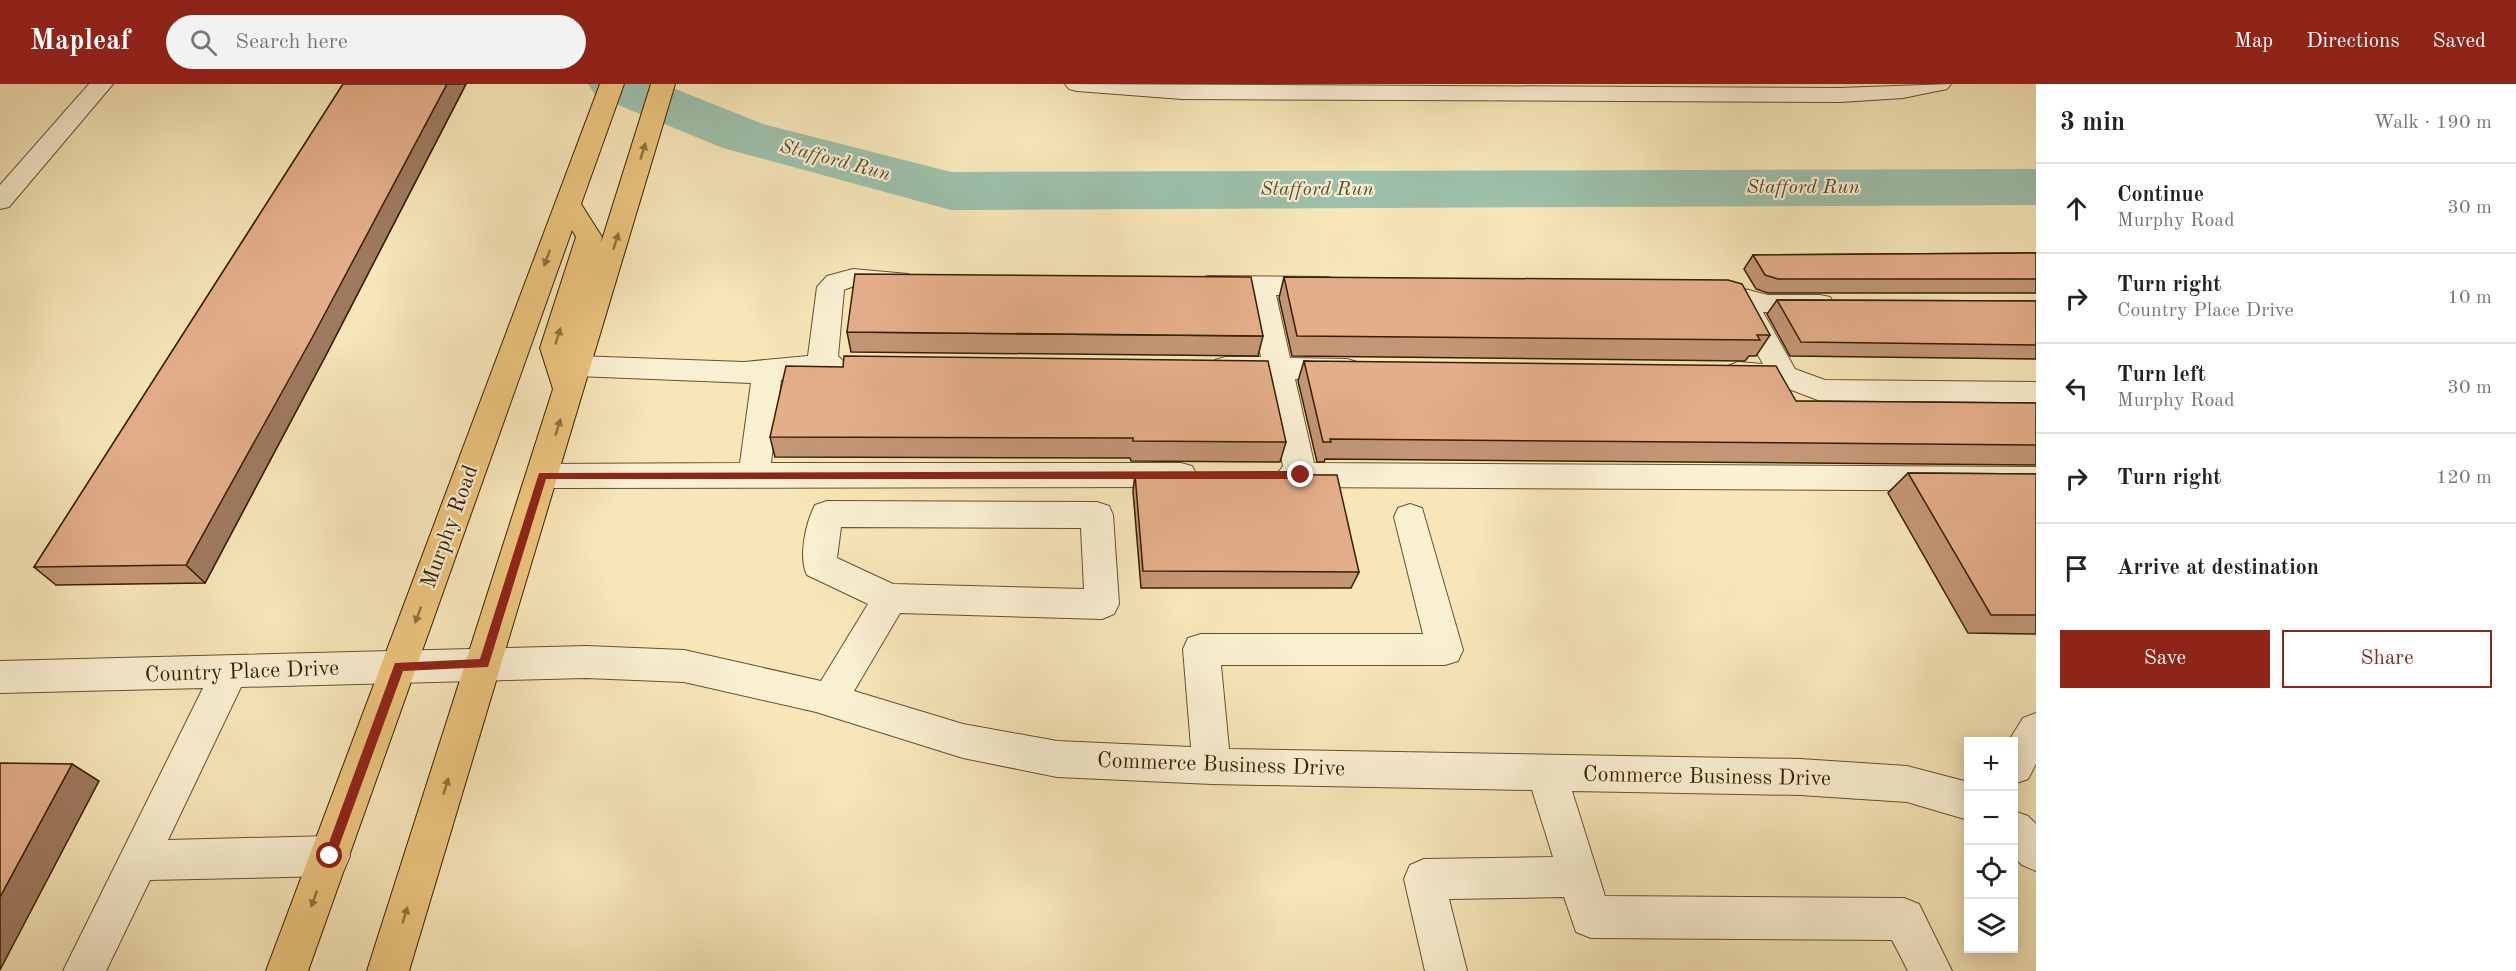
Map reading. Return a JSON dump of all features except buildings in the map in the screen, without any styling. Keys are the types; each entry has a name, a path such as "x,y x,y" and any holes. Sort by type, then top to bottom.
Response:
{"main road":[{"name":"Murphy Road","path":"287,971 612,84"},
{"path":"388,971 663,84"},
{"path":"567,203 589,237 554,348 573,379"}],"street":[{"path":"0,201 101,84"},
{"path":"1077,84 1181,88 1573,89 1840,95 1903,91 1939,84"},
{"path":"822,364 831,287 835,281 846,279 928,281"},
{"path":"1176,285 1355,286"},
{"path":"1260,285 1301,475"},
{"path":"1679,289 1715,289 1742,299 1768,304 1850,304"},
{"path":"1742,299 1784,376"},
{"path":"573,379 744,373 822,364 857,364"},
{"path":"1197,367 1374,369"},
{"path":"754,474 767,371"},
{"path":"1706,373 1784,376 1823,391 2036,393"},
{"path":"543,476 1206,475"},
{"path":"1265,475 2036,479"},
{"path":"826,514 1097,515 1101,604 890,598 819,565 826,514"},
{"path":"1212,766 1201,649 1445,650 1410,517"},
{"path":"829,700 890,598"},
{"name":"Commerce Business Drive","path":"484,664 586,662 684,666 829,700 963,741 1057,759 1212,766 1847,780 1907,784 1964,800"},
{"name":"Country Place Drive","path":"0,677 229,673 484,664"},
{"path":"84,971 229,673"},
{"path":"2018,757 2036,730"},
{"path":"1547,774 1591,917 1904,920 1931,971"},
{"path":"2018,835 2036,851"},
{"path":"138,860 330,856"},
{"path":"1446,971 1424,879 1579,877"}],"waterway":[{"name":"Stafford Run","path":"615,84 743,136 951,191 2036,187"}],"route":[{"path":"330,856 399,666 484,664 543,476 1301,475"}]}
